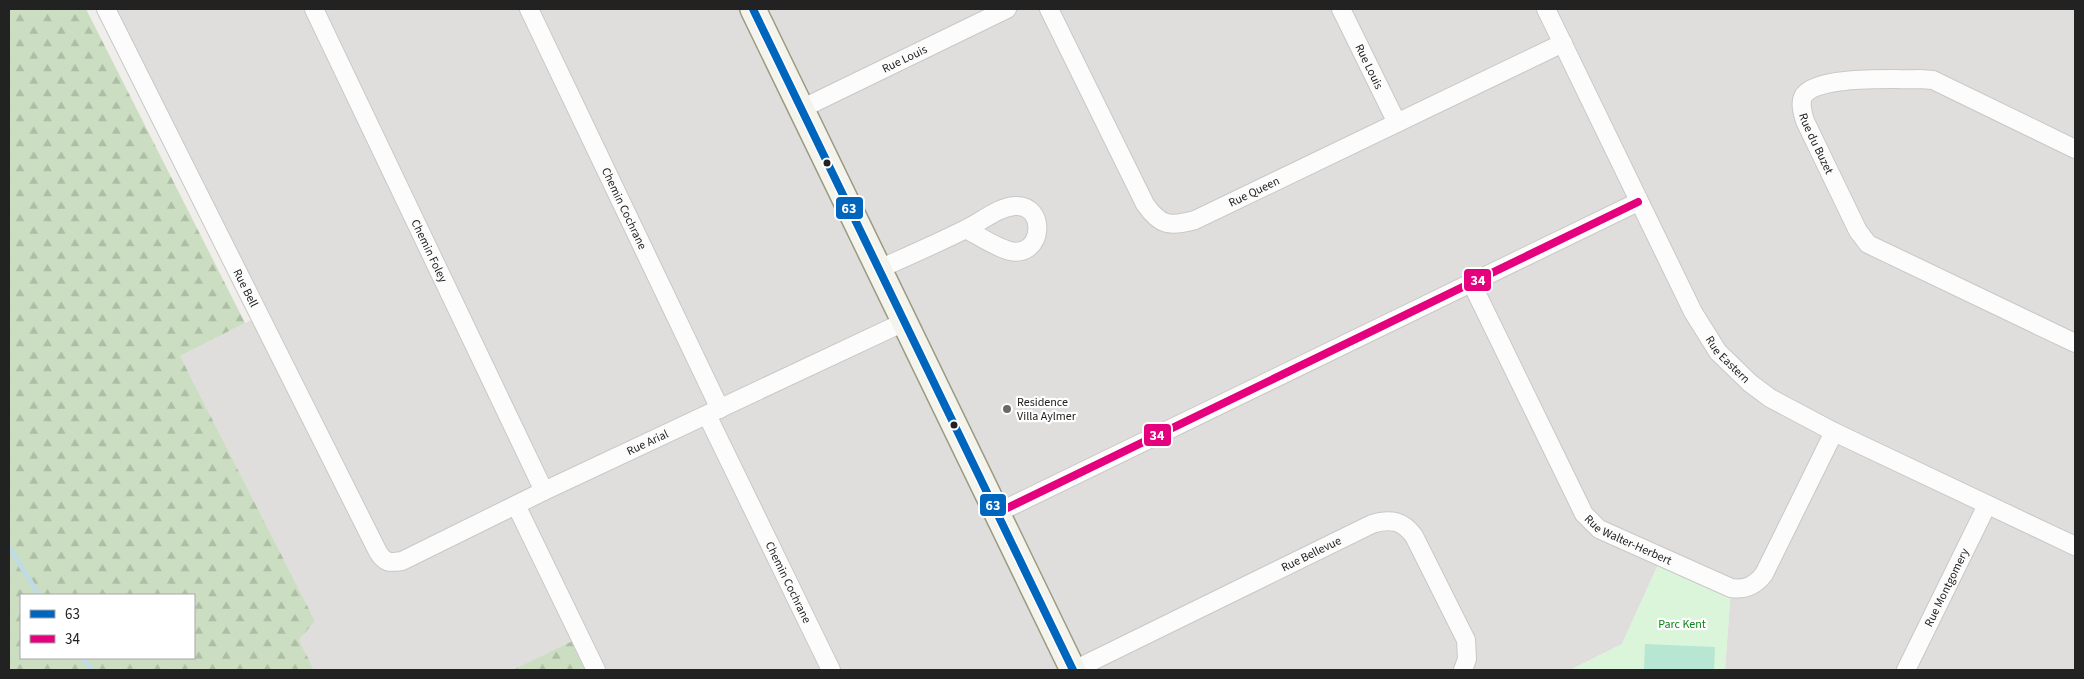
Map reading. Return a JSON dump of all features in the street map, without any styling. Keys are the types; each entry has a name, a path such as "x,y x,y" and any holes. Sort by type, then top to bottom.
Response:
{"street":[{"name":"Rue Bell","path":"106,9 378,552 383,560 390,563"},
{"name":"Chemin Foley","path":"314,9 544,491"},
{"name":"Chemin Cochrane","path":"529,9 830,670"},
{"path":"753,9 1073,670"},
{"name":"Rue Louis","path":"801,109 986,13 1007,9"},
{"name":"Rue Queen","path":"1049,9 1145,204 1152,215 1162,222 1172,225 1195,220 1563,43"},
{"name":"Rue Louis","path":"1341,9 1397,123"},
{"name":"Rue Eastern","path":"1546,9 1693,312 1718,352 1750,383 1770,398 1834,432 2075,546"},
{"name":"Rue du Buzet","path":"2075,149 1933,80 1831,82 1816,86 1804,96 1801,108 1805,122 1858,231 1868,244 2075,343"},
{"path":"997,512 1638,202"},
{"path":"879,269 966,229"},
{"name":"Rue Walter-Herbert","path":"1471,282 1584,514 1591,523 1599,529 1731,588 1741,589 1749,587 1758,582 1764,574 1834,432"},
{"name":"Rue Arial","path":"390,563 402,561 516,504 904,322"},
{"path":"516,504 596,670"},
{"name":"Rue Montgomery","path":"1906,670 1987,505"},
{"name":"Rue Bellevue","path":"1073,670 1383,520 1401,523 1414,536 1466,640 1467,659 1463,670"}],"shaded area":[{"path":"106,9 2075,9 2075,670 1725,670 1731,588 1661,558 1622,644 1574,668 1575,670 314,670 299,640 315,621 180,356 259,316"}],"green space":[{"path":"9,9 86,9 245,323 180,356 315,621 299,640 314,670 9,670"},
{"name":"Parc Kent","path":"1661,558 1731,588 1725,670 1575,670 1574,668 1622,644"},
{"path":"581,637 596,670 513,670"},
{"path":"1645,644 1715,647 1714,670 1644,670"}],"waterway":[{"path":"9,547 38,594"},
{"path":"84,659 92,670"}],"transit line":[{"name":"63","path":"753,9 1073,670"},
{"name":"34","path":"997,513 1638,202"}],"place":[{"name":"Residence Villa Aylmer","path":"1007,409"}]}
